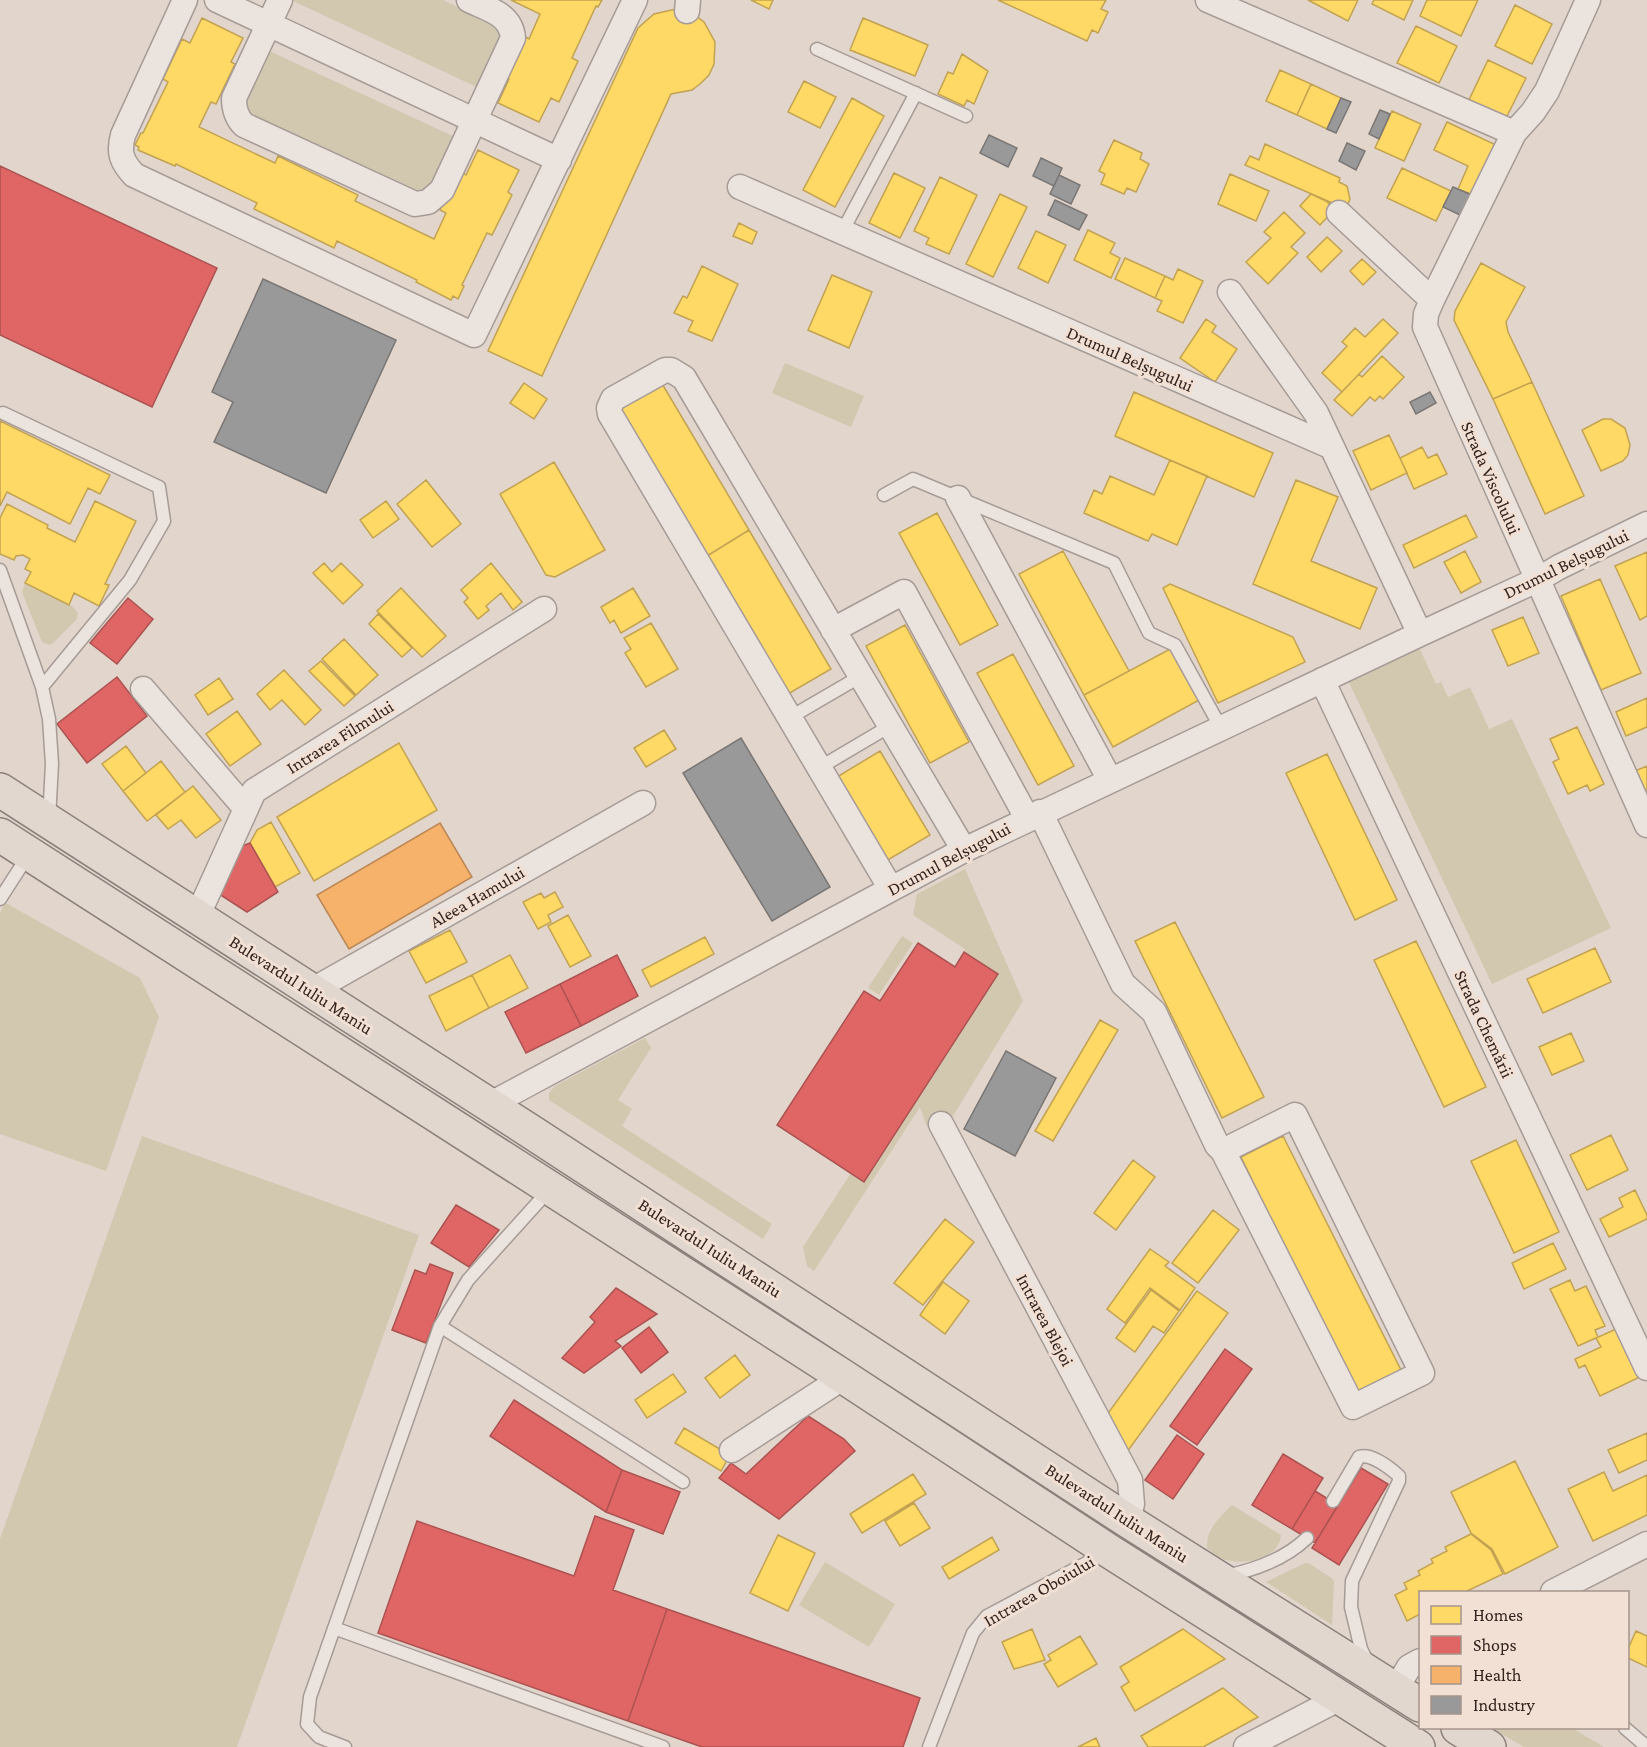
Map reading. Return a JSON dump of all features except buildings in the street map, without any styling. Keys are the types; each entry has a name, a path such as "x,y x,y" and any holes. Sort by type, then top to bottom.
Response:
{"main road":[{"name":"Bulevardul Iuliu Maniu","path":"4,789 49,822 571,1158 1128,1521 1396,1690"},
{"path":"29,853 49,822"},
{"name":"Bulevardul Iuliu Maniu","path":"0,835 844,1377 1108,1551 1418,1747"},
{"path":"551,1188 571,1158"},
{"path":"1108,1551 1128,1521"},
{"path":"1376,1720 1396,1690"},
{"path":"1460,1729 1489,1747"}],"street":[{"path":"185,0 123,135 120,147 121,158 126,167 134,175 474,335 635,0"},
{"path":"217,0 559,160"},
{"path":"280,0 234,98 235,114 244,125 408,202 422,203 437,196 513,38 512,28 508,21 501,15 469,0"},
{"path":"1208,0 1514,133"},
{"name":"Strada Viscolului","path":"1588,0 1547,91 1533,112 1514,133 1432,300 1425,321 1426,333 1647,825"},
{"name":"Drumul Belșugului","path":"740,188 1332,447"},
{"path":"1339,213 1432,300"},
{"path":"1230,292 1316,413 1420,634"},
{"path":"891,889 610,414 609,408 614,399 664,370 671,370 684,378 964,850"},
{"path":"958,498 1110,780"},
{"name":"Drumul Belșugului","path":"489,1105 1033,815 1537,580 1647,524"},
{"path":"833,630 904,592 1033,815 1123,984 1154,1012 1217,1145 1223,1151 1353,1407 1422,1373 1295,1115 1223,1151"},
{"name":"Intrarea Filmului","path":"197,917 254,790 544,609"},
{"name":"Strada Chemării","path":"1322,680 1647,1368"},
{"path":"143,689 246,809"},
{"name":"Aleea Hamului","path":"311,991 643,803"},
{"name":"Intrarea Blejoi","path":"941,1124 1130,1480 1132,1504 1128,1521"},
{"path":"732,1450 844,1377"},
{"path":"1557,1591 1647,1544"},
{"path":"1396,1690 1410,1667 1419,1662"},
{"path":"1246,1747 1340,1698"}],"lane":[{"path":"816,49 966,116"},
{"path":"842,232 916,93"},
{"path":"3,414 159,488 164,521 130,580 42,687"},
{"path":"884,495 913,479 1114,563 1149,633 1175,645 1221,728"},
{"path":"0,570 42,687 49,719 52,764 49,822"},
{"path":"789,718 861,676"},
{"path":"819,768 890,726"},
{"path":"0,899 29,853"},
{"path":"345,1747 319,1737 307,1724 310,1697 440,1326 468,1280 551,1188"},
{"path":"440,1326 683,1482"},
{"path":"1333,1501 1359,1457 1368,1456 1399,1476 1399,1481 1356,1571 1350,1594 1358,1638 1396,1690"},
{"path":"1219,1578 1276,1560 1307,1539"},
{"name":"Intrarea Oboiului","path":"929,1747 973,1633 987,1617 1108,1551"},
{"path":"334,1628 663,1747"},
{"path":"1626,1729 1647,1747"}],"shaded area":[{"path":"291,0 443,0 495,25 501,36 481,89"},
{"path":"265,49 457,138 438,178 426,188 417,190 250,114 245,102"},
{"path":"785,363 864,396 851,427 772,393"},
{"path":"25,583 72,606 78,613 77,619 49,645 42,642 22,592"},
{"path":"1417,643 1436,684 1441,682 1448,697 1470,687 1489,729 1512,719 1611,928 1492,984 1346,676"},
{"path":"965,869 1023,1001 953,1116 927,1127 920,1107 814,1271 807,1266 803,1247 851,1173 864,1181 998,974 913,915 917,894"},
{"path":"4,902 140,978 159,1017 106,1171 0,1134 0,914"},
{"path":"902,936 913,943 879,995 868,988"},
{"path":"645,1038 651,1048 618,1100 632,1109 622,1126 772,1224 763,1239 549,1100 549,1093 555,1086"},
{"path":"142,1136 419,1235 237,1747 0,1747 0,1539"},
{"path":"1232,1505 1281,1535 1274,1550 1259,1559 1240,1562 1223,1559 1207,1548 1211,1529"},
{"path":"825,1562 895,1604 869,1647 799,1605"},
{"path":"1305,1563 1333,1579 1332,1625 1266,1582"},
{"path":"1494,1729 1574,1729 1604,1747 1524,1747"}]}
